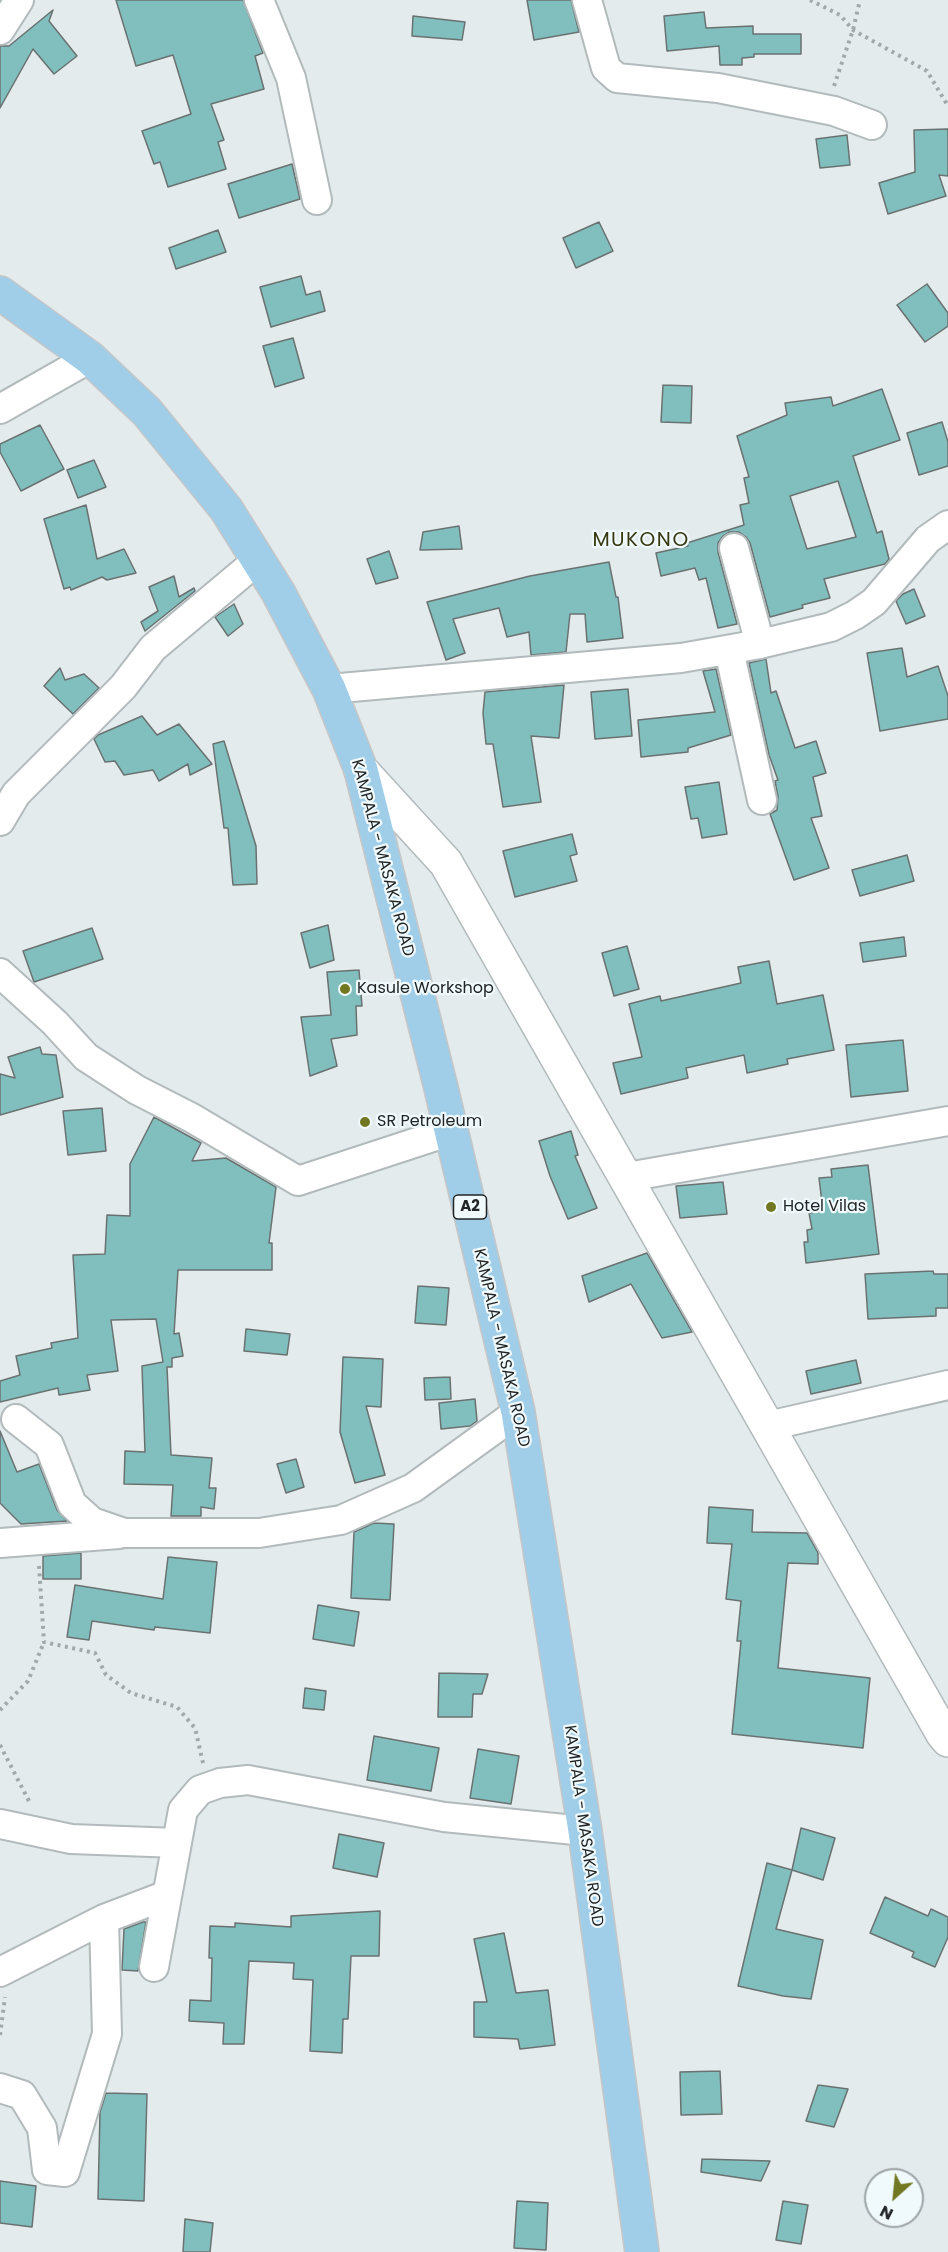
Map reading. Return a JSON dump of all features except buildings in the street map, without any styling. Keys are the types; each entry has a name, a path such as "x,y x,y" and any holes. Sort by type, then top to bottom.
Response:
{"main road":[{"name":"KAMPALA - MASAKA ROAD","path":"0,293 90,358 147,412 226,509 278,592 329,689 361,770 452,1131 518,1412 585,1831 642,2252"}],"street":[{"path":"0,30 19,0"},
{"path":"259,0 291,78 317,201"},
{"path":"587,0 606,68 617,78 718,88 834,111 872,125"},
{"path":"0,409 90,358"},
{"path":"329,689 681,658 760,644 831,627 874,602 928,539 948,525"},
{"path":"734,548 760,644"},
{"path":"0,821 16,794 123,687 153,648 258,561"},
{"path":"729,650 762,801"},
{"path":"361,770 446,863 948,1740"},
{"path":"0,973 55,1023 86,1057 137,1090 192,1118 298,1181 452,1131"},
{"path":"627,1177 948,1121"},
{"path":"768,1426 948,1384"},
{"path":"0,1543 124,1533 259,1533 341,1520 413,1488 518,1412"},
{"path":"16,1419 49,1445 72,1504 92,1522 124,1533"},
{"path":"154,1966 183,1810 200,1790 220,1783 248,1780 444,1818 585,1831"},
{"path":"0,1824 71,1839 177,1843"},
{"path":"4,1970 104,1919 167,1895"},
{"path":"0,2088 22,2095 42,2128 47,2170 64,2172 107,2034 104,1919"}],"path":[{"path":"810,0 840,15 853,30 927,71 948,106"},
{"path":"834,111 834,87 853,30 860,0"},
{"path":"0,1710 28,1681 44,1642 37,1540"},
{"path":"44,1642 95,1653 106,1675 130,1693 177,1707 195,1728 209,1787"},
{"path":"0,1745 34,1809"},
{"path":"0,2035 4,1970"}],"place":[{"name":"Kasule Workshop","path":"345,989"},
{"name":"SR Petroleum","path":"365,1122"},
{"name":"Hotel Vilas","path":"771,1207"}],"district":[{"name":"MUKONO","path":"641,541"}]}
